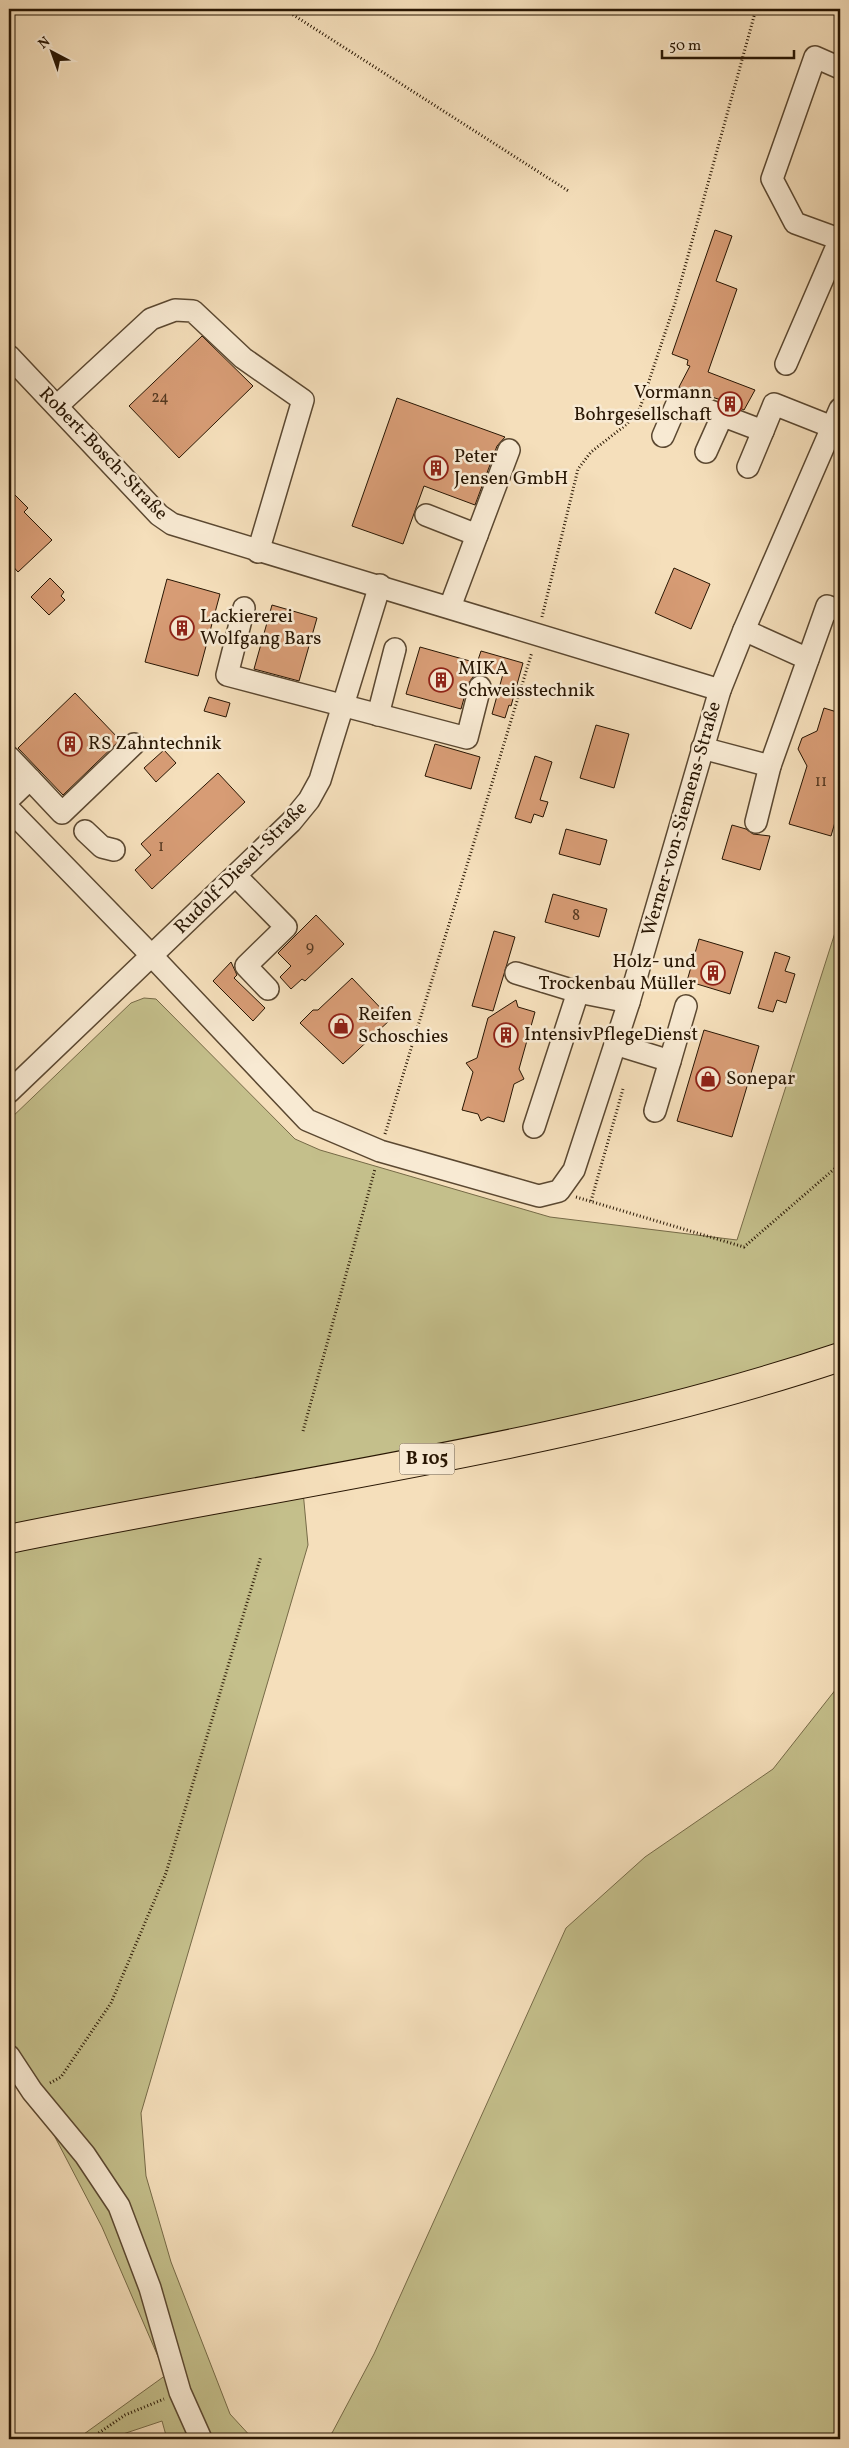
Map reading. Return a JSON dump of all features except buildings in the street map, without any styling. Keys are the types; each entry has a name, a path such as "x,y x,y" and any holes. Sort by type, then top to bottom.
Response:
{"highway":[{"name":"B 105","path":"9,1539 138,1512 489,1448 609,1422 698,1401 840,1357"}],"street":[{"path":"786,364 840,238 795,223 772,179 814,57 840,68"},
{"path":"56,406 151,319 175,310 193,311 243,358 303,400 258,552"},
{"name":"Robert-Bosch-Straße","path":"9,356 159,515 172,524 258,552 380,585"},
{"path":"663,436 678,399 763,430"},
{"path":"748,466 774,404 836,418"},
{"path":"706,452 722,414"},
{"name":"Werner-von-Siemens-Straße","path":"559,1192 574,1170 629,1002 720,690 836,418"},
{"path":"450,607 509,450"},
{"path":"426,516 478,535"},
{"name":"Werner-von-Siemens-Straße","path":"380,585 720,690"},
{"name":"Rudolf-Diesel-Straße","path":"9,1092 236,876 291,822 309,800 320,780 380,585"},
{"path":"756,822 770,766 827,606 840,611"},
{"path":"244,608 227,675 467,738 480,687"},
{"path":"744,630 808,660"},
{"path":"378,715 395,649"},
{"path":"9,757 62,813 134,744"},
{"path":"702,748 770,766"},
{"path":"9,799 30,779"},
{"path":"9,809 152,956 307,1120 380,1151 539,1196 559,1192"},
{"path":"85,831 102,847 114,850"},
{"path":"236,876 286,927 246,966 268,989"},
{"path":"516,973 578,992 629,1002"},
{"path":"534,1127 578,992"},
{"path":"655,1111 686,1006"},
{"path":"615,1044 670,1060"},
{"path":"9,2056 32,2091 85,2156 119,2206 150,2288 180,2392 201,2439"}],"path":[{"path":"284,9 570,192"},
{"path":"303,1431 380,1151 538,633 578,469 591,452 627,424 640,408 675,303 756,9"},
{"path":"591,1201 623,1088"},
{"path":"559,1192 744,1247 840,1164"},
{"path":"32,2091 62,2077 111,2003 166,1873 261,1556"},
{"path":"90,2439 125,2415 180,2392"}],"shaded area":[{"path":"840,917 840,1345 643,1403 494,1436 9,1528 9,1120 131,1003 144,998 156,999 295,1139 320,1150 550,1217 737,1240"},
{"path":"303,1491 308,1545 141,2113 146,2176 171,2262 230,2414 253,2439 167,2439 162,2421 117,2436 114,2439 77,2439 166,2375 102,2227 9,2049 9,1549"},
{"path":"840,1684 840,2439 317,2439 332,2433 374,2354 566,1928 645,1857 773,1769"}],"place":[{"name":"Vormann Bohrgesellschaft","path":"730,404"},
{"name":"Peter Jensen GmbH","path":"436,468"},
{"name":"Lackiererei Wolfgang Bars","path":"182,628"},
{"name":"MIKA Schweisstechnik","path":"441,680"},
{"name":"RS Zahntechnik","path":"70,744"},
{"name":"Holz- und Trockenbau Müller","path":"713,973"},
{"name":"Reifen Schoschies","path":"341,1026"},
{"name":"IntensivPflegeDienst","path":"506,1035"},
{"name":"Sonepar","path":"708,1079"}]}
